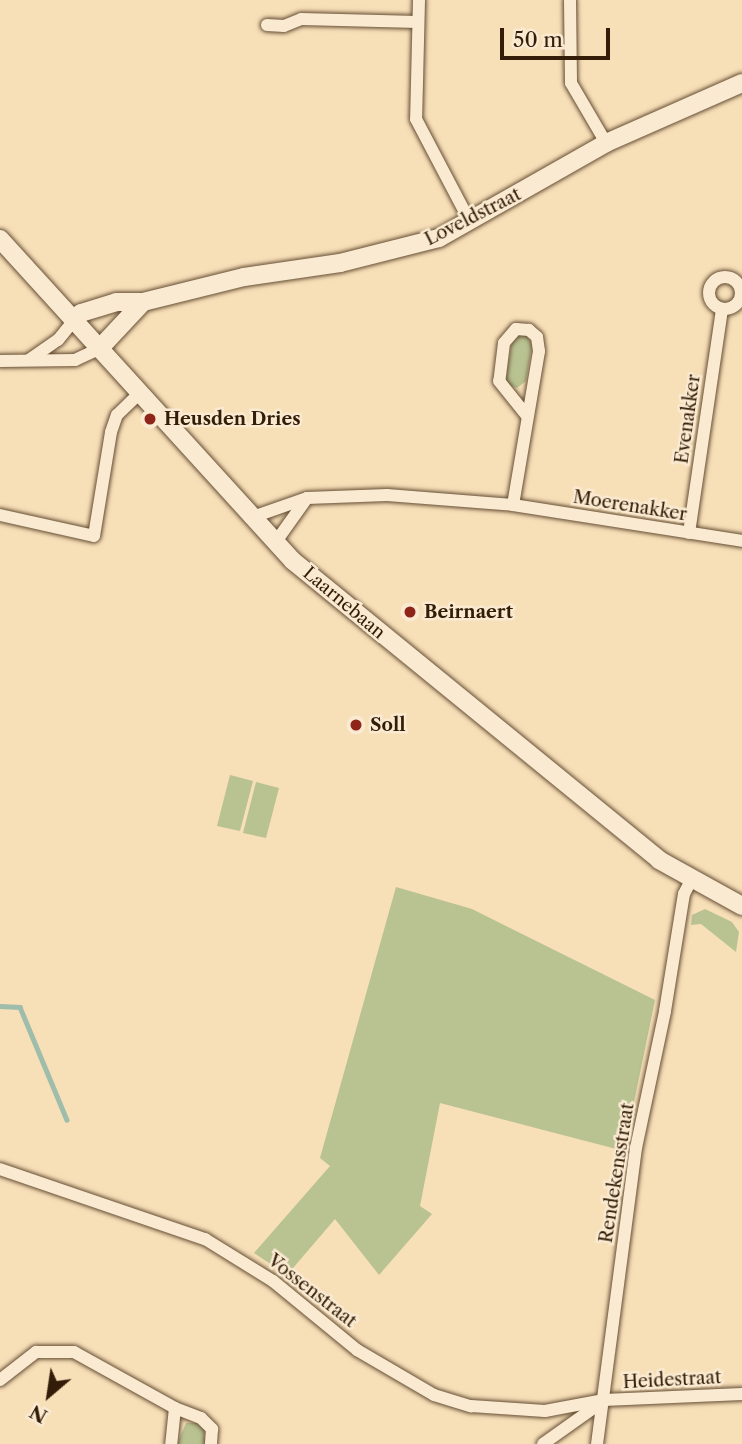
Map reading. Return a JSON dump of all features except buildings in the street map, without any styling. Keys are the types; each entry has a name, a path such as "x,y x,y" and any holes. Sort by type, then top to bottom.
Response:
{"street":[{"path":"419,0 419,132 470,222"},
{"path":"570,0 571,83 606,143"},
{"path":"267,25 284,26 301,19 418,22"},
{"name":"Loveldstraat","path":"74,320 80,313 116,302 143,302 244,278 404,250 470,222 606,143 742,83"},
{"name":"Laarnebaan","path":"0,239 275,543 622,831 691,880 742,906"},
{"path":"0,361 75,360 99,349 143,302"},
{"name":"Evenakker","path":"689,533 722,310"},
{"path":"29,360 58,340 74,320"},
{"path":"513,505 527,416 537,337 529,330 516,329 504,344 499,381 527,416"},
{"path":"0,515 94,536 111,432 117,415 139,394"},
{"name":"Moerenakker","path":"250,518 307,498 387,495 513,505 742,541"},
{"path":"275,543 307,498"},
{"name":"Rendekensstraat","path":"597,1444 636,1148 665,1011 684,894 691,880"},
{"name":"Vossenstraat","path":"0,1169 205,1239 273,1280 357,1350 434,1395 512,1410 586,1406 604,1400"},
{"path":"0,1380 36,1352 74,1352 175,1408 201,1418 212,1429 211,1444"},
{"name":"Heidestraat","path":"604,1400 742,1394"},
{"path":"542,1444 604,1400"},
{"path":"171,1444 175,1408"}],"green space":[{"path":"519,335 526,335 532,345 526,381 517,388 509,385 506,377 512,342"},
{"path":"230,775 253,781 240,831 217,826"},
{"path":"256,782 279,788 266,838 243,833"},
{"path":"396,887 472,909 655,1000 624,1151 440,1103 420,1206 432,1214 379,1275 335,1219 287,1275 254,1253 330,1166 320,1158"},
{"path":"705,909 732,922 739,932 736,952 701,924 691,925 692,915"},
{"path":"186,1423 196,1423 204,1430 205,1444 177,1444"}],"waterway":[{"path":"0,1006 20,1007 67,1120"}],"place":[{"name":"Heusden Dries","path":"150,419"},
{"name":"Beirnaert","path":"410,612"},
{"name":"Soll","path":"356,725"}]}
